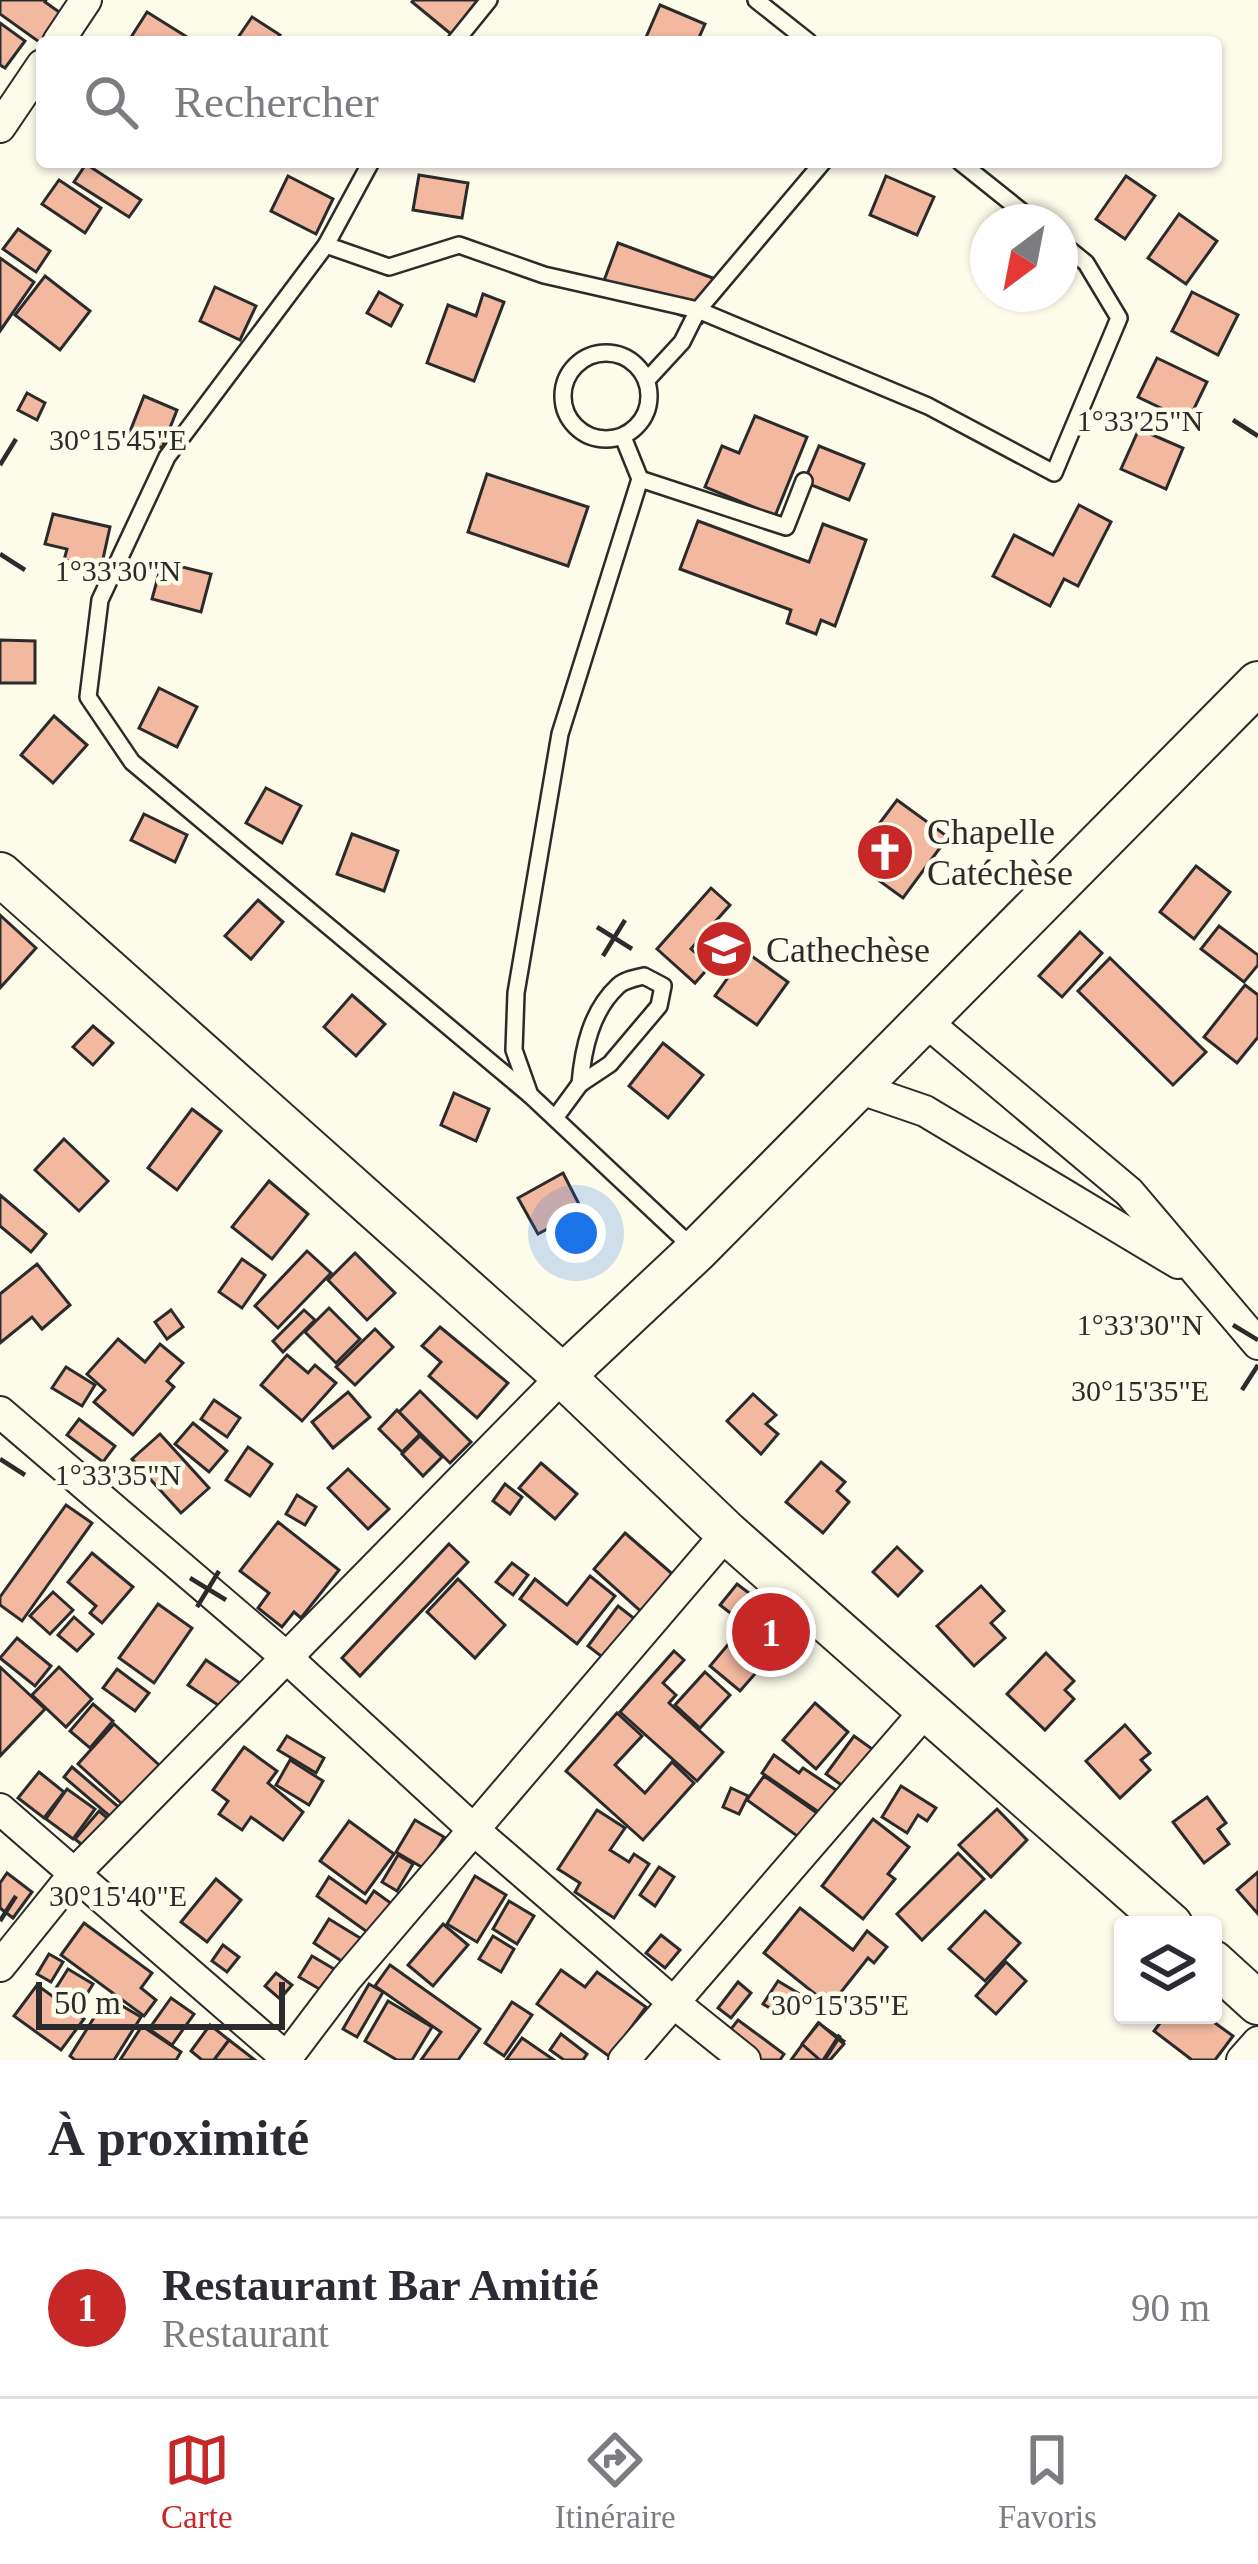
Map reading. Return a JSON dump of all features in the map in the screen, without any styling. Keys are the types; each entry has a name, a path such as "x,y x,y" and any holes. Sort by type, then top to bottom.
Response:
{"street":[{"path":"62,36 86,0"},
{"path":"0,127 36,74"},
{"path":"0,1966 75,1873 286,1657 563,1376 696,1252 1258,682"},
{"path":"0,874 563,1376 727,1533 1161,1916"},
{"path":"924,1020 1130,1192 1198,1275"},
{"path":"858,1088 925,1112 1198,1275 1243,1311 1258,1344"},
{"path":"0,1412 286,1657 475,1831 745,2060"},
{"path":"0,1809 287,2059 347,1978 727,1533"},
{"path":"624,2060 928,1708"},
{"path":"1222,1971 1258,2003"},
{"path":"1242,2060 1258,2042"}],"lane":[{"path":"460,36 490,0"},
{"path":"756,0 801,36"},
{"path":"368,168 326,245 167,457 100,600 88,697 132,762 530,1095 696,1252"},
{"path":"647,380 682,342 698,310 818,168"},
{"path":"968,168 1012,204"},
{"path":"326,245 389,267 459,245 544,275 698,310 928,406 1054,473 1119,318 1078,257"},
{"path":"612,352 634,361 647,380 650,403 641,423 623,437 600,440 579,431 565,413 562,390 571,368 589,355 612,352"},
{"path":"530,1095 514,1050 516,993 560,734 640,479 623,437"},
{"path":"640,479 787,526 804,481"},
{"path":"555,1118 580,1084 610,1064 659,1006 663,986 644,976 620,983 596,1016 583,1050 580,1084"}],"building":[{"path":"0,0 46,0 69,19 56,36 36,36 36,40 0,14"},
{"path":"414,0 476,0 477,1 451,34"},
{"path":"660,5 705,24 700,36 647,36"},
{"path":"147,12 185,36 132,36"},
{"path":"252,17 280,35 279,36 239,36"},
{"path":"0,23 25,41 5,68 0,65"},
{"path":"83,168 92,168 141,200 129,217 74,182"},
{"path":"419,175 468,183 462,218 413,210"},
{"path":"288,176 333,199 316,234 271,211"},
{"path":"886,176 934,197 917,235 870,215"},
{"path":"1126,176 1155,196 1125,239 1096,219"},
{"path":"59,180 101,208 85,233 42,204"},
{"path":"1179,214 1217,241 1186,284 1148,258"},
{"path":"18,229 50,251 36,272 3,249"},
{"path":"618,243 718,280 702,323 602,286"},
{"path":"0,258 34,282 0,331"},
{"path":"45,276 90,311 60,350 15,315"},
{"path":"215,287 256,306 240,340 200,321"},
{"path":"379,292 402,305 391,326 367,313"},
{"path":"1192,292 1238,315 1218,355 1172,331"},
{"path":"483,294 504,302 474,381 427,363 448,305 476,316"},
{"path":"1157,358 1207,382 1188,421 1138,397"},
{"path":"27,393 45,403 37,420 18,410"},
{"path":"144,396 177,410 162,448 129,434"},
{"path":"755,416 807,437 775,516 705,487 722,446 739,453"},
{"path":"1139,429 1183,448 1166,489 1121,469"},
{"path":"819,446 864,464 849,500 804,482"},
{"path":"487,474 588,507 568,566 468,532"},
{"path":"1079,505 1111,522 1078,586 1064,579 1050,606 993,576 1014,535 1053,555"},
{"path":"53,514 110,527 101,568 64,560 67,549 45,544"},
{"path":"698,521 809,562 823,524 866,540 835,626 821,620 816,634 787,623 791,610 680,569"},
{"path":"162,562 211,574 201,612 152,599"},
{"path":"0,640 35,641 35,683 0,683"},
{"path":"159,688 197,707 177,747 139,728"},
{"path":"54,716 87,745 53,783 21,755"},
{"path":"266,788 301,806 282,843 246,823"},
{"path":"897,800 948,837 903,898 874,877 901,840 879,824"},
{"path":"144,814 187,835 175,862 131,840"},
{"path":"352,834 398,851 384,891 337,874"},
{"path":"1196,866 1230,892 1194,939 1160,912"},
{"path":"711,888 730,905 691,949 710,966 695,983 657,949"},
{"path":"258,900 283,922 251,959 225,936"},
{"path":"0,915 36,948 0,988"},
{"path":"1219,926 1258,955 1258,965 1244,982 1201,949"},
{"path":"1080,932 1102,953 1062,997 1039,976"},
{"path":"746,952 788,982 757,1025 715,996"},
{"path":"1110,958 1206,1052 1173,1085 1078,991"},
{"path":"1245,985 1258,995 1258,1037 1237,1063 1204,1037"},
{"path":"352,995 385,1024 356,1056 324,1027"},
{"path":"93,1026 113,1043 93,1065 73,1047"},
{"path":"663,1043 703,1075 668,1118 629,1086"},
{"path":"454,1093 489,1109 476,1141 441,1125"},
{"path":"192,1109 221,1131 177,1190 148,1168"},
{"path":"64,1139 108,1181 79,1211 35,1170"},
{"path":"563,1173 582,1210 538,1234 518,1198"},
{"path":"269,1181 308,1214 272,1259 232,1227"},
{"path":"0,1195 46,1234 31,1252 0,1226"},
{"path":"307,1251 331,1273 278,1328 255,1306"},
{"path":"355,1253 395,1293 367,1320 328,1280"},
{"path":"242,1259 265,1275 242,1308 219,1292"},
{"path":"37,1264 70,1305 42,1329 32,1317 0,1343 0,1294"},
{"path":"329,1308 360,1339 336,1363 305,1332"},
{"path":"171,1310 183,1327 167,1339 155,1322"},
{"path":"304,1310 315,1320 283,1352 273,1341"},
{"path":"440,1327 508,1383 477,1418 429,1376 441,1362 422,1346"},
{"path":"375,1329 393,1347 355,1385 336,1367"},
{"path":"118,1339 145,1362 160,1344 183,1363 167,1381 174,1387 133,1435 94,1402 105,1390 87,1374"},
{"path":"287,1355 308,1373 315,1365 336,1383 302,1421 261,1385"},
{"path":"66,1367 95,1385 82,1406 52,1388"},
{"path":"420,1391 471,1442 450,1463 399,1412"},
{"path":"348,1392 370,1417 333,1448 312,1422"},
{"path":"753,1394 776,1415 766,1424 778,1434 761,1454 727,1421"},
{"path":"214,1400 240,1418 227,1437 201,1419"},
{"path":"397,1410 420,1434 402,1452 379,1429"},
{"path":"79,1419 115,1446 103,1462 67,1435"},
{"path":"193,1423 227,1451 209,1472 175,1444"},
{"path":"160,1434 209,1488 181,1513 132,1459"},
{"path":"420,1436 442,1457 423,1476 402,1454"},
{"path":"248,1447 272,1464 250,1496 226,1480"},
{"path":"821,1462 845,1482 837,1491 849,1502 823,1533 786,1502"},
{"path":"541,1463 577,1494 555,1519 519,1488"},
{"path":"348,1469 389,1509 368,1529 328,1488"},
{"path":"505,1484 522,1497 510,1514 493,1501"},
{"path":"297,1495 316,1507 305,1525 286,1514"},
{"path":"66,1505 92,1523 22,1621 0,1605 0,1597"},
{"path":"278,1522 339,1570 301,1618 294,1612 282,1627 258,1608 269,1593 240,1571"},
{"path":"625,1533 677,1578 645,1615 594,1569"},
{"path":"449,1544 468,1562 360,1676 342,1658"},
{"path":"897,1547 922,1571 898,1596 873,1572"},
{"path":"92,1553 133,1587 102,1623 90,1613 96,1606 68,1582"},
{"path":"512,1563 528,1575 513,1595 496,1582"},
{"path":"590,1576 615,1596 577,1644 520,1599 535,1579 567,1605"},
{"path":"458,1579 505,1625 475,1658 427,1612"},
{"path":"737,1584 799,1631 782,1653 720,1605"},
{"path":"981,1586 1004,1611 991,1623 1005,1638 974,1666 937,1626"},
{"path":"53,1592 73,1610 50,1634 30,1616"},
{"path":"158,1604 192,1628 154,1683 119,1658"},
{"path":"618,1606 640,1623 610,1663 588,1646"},
{"path":"74,1617 93,1634 77,1651 58,1635"},
{"path":"737,1634 767,1660 740,1691 710,1666"},
{"path":"17,1638 51,1666 35,1686 0,1658"},
{"path":"674,1651 684,1660 663,1683 676,1695 669,1703 723,1752 697,1781 620,1712"},
{"path":"1046,1653 1074,1681 1065,1690 1074,1699 1045,1730 1007,1694"},
{"path":"206,1660 244,1686 227,1711 188,1685"},
{"path":"0,1667 45,1709 0,1756"},
{"path":"59,1667 92,1699 66,1727 32,1695"},
{"path":"117,1669 149,1693 135,1711 103,1688"},
{"path":"705,1672 730,1695 700,1728 675,1705"},
{"path":"815,1703 848,1732 816,1769 783,1740"},
{"path":"93,1704 113,1721 90,1748 70,1731"},
{"path":"617,1713 642,1736 615,1765 645,1793 672,1762 694,1783 643,1840 566,1771"},
{"path":"114,1724 168,1773 132,1813 78,1764"},
{"path":"1125,1725 1150,1753 1141,1760 1150,1770 1120,1798 1086,1761"},
{"path":"287,1736 324,1758 316,1773 278,1750"},
{"path":"854,1736 875,1751 847,1789 826,1774"},
{"path":"244,1747 277,1771 268,1783 303,1812 283,1840 251,1817 242,1830 219,1814 228,1801 213,1790"},
{"path":"774,1755 842,1794 826,1817 762,1773"},
{"path":"290,1760 323,1781 309,1805 276,1785"},
{"path":"72,1767 121,1809 112,1818 64,1777"},
{"path":"39,1772 64,1792 44,1818 18,1798"},
{"path":"764,1776 817,1813 800,1838 747,1800"},
{"path":"901,1786 936,1808 927,1821 918,1815 907,1833 882,1817"},
{"path":"731,1788 748,1796 739,1814 723,1807"},
{"path":"67,1789 95,1809 73,1839 46,1819"},
{"path":"1207,1797 1226,1823 1218,1829 1229,1844 1204,1863 1173,1822"},
{"path":"997,1809 1027,1840 991,1877 959,1845"},
{"path":"597,1810 625,1828 610,1850 629,1862 634,1854 649,1864 614,1918 575,1892 580,1883 558,1869"},
{"path":"99,1811 112,1822 88,1850 75,1839"},
{"path":"873,1819 909,1847 888,1874 895,1879 863,1919 822,1886"},
{"path":"415,1820 444,1837 425,1869 396,1852"},
{"path":"349,1821 394,1854 365,1894 320,1861"},
{"path":"958,1853 984,1879 922,1940 897,1914"},
{"path":"398,1855 413,1864 397,1891 382,1882"},
{"path":"659,1867 674,1877 655,1906 640,1895"},
{"path":"1258,1872 1258,1914 1237,1890"},
{"path":"7,1873 32,1892 13,1918 0,1908 0,1883"},
{"path":"475,1876 506,1895 477,1942 447,1924"},
{"path":"329,1877 366,1903 374,1891 392,1904 370,1934 317,1896"},
{"path":"216,1879 241,1900 207,1942 181,1922"},
{"path":"509,1901 534,1916 517,1944 493,1929"},
{"path":"800,1908 853,1950 867,1931 887,1947 874,1963 868,1958 830,2006 764,1953"},
{"path":"985,1911 1020,1943 985,1981 949,1949"},
{"path":"329,1919 365,1941 349,1966 314,1943"},
{"path":"84,1923 152,1973 141,1988 156,2000 144,2016 61,1955"},
{"path":"443,1924 468,1945 433,1986 408,1965"},
{"path":"661,1935 680,1950 665,1968 646,1953"},
{"path":"493,1936 514,1949 501,1972 479,1959"},
{"path":"223,1945 239,1957 227,1972 212,1961"},
{"path":"49,1954 63,1962 51,1982 37,1974"},
{"path":"312,1956 346,1976 333,1997 299,1977"},
{"path":"1006,1962 1026,1981 996,2014 976,1996"},
{"path":"390,1965 480,2029 458,2060 421,2060 441,2032 375,1986"},
{"path":"68,1969 93,1984 82,2002 56,1988"},
{"path":"561,1970 585,1987 597,1972 646,2007 610,2057 537,2004"},
{"path":"276,1973 292,1985 280,1999 265,1986"},
{"path":"778,1981 798,1993 784,2016 763,2004"},
{"path":"738,1982 751,1993 731,2018 718,2008"},
{"path":"369,1984 383,1992 357,2037 343,2029"},
{"path":"37,1985 84,2019 61,2050 14,2016"},
{"path":"107,1997 141,2017 114,2060 75,2060 70,2056"},
{"path":"171,1998 194,2014 172,2045 149,2029"},
{"path":"388,2001 432,2027 412,2060 397,2060 365,2041"},
{"path":"512,2002 532,2015 504,2056 485,2043"},
{"path":"738,2020 784,2054 780,2060 745,2060 721,2042"},
{"path":"818,2023 844,2041 830,2060 791,2060"},
{"path":"819,2023 844,2044 830,2060 820,2060 802,2044"},
{"path":"1159,2024 1216,2024 1233,2036 1215,2060 1192,2060 1154,2031"},
{"path":"210,2025 229,2040 214,2060 202,2060 191,2051"},
{"path":"142,2026 181,2052 176,2060 120,2060"},
{"path":"561,2034 587,2054 583,2060 564,2060 550,2050"},
{"path":"522,2038 554,2060 506,2060"},
{"path":"229,2040 255,2060 214,2060"}],"place":[{"name":"Chapelle Catéchèse","path":"885,852"},
{"name":"Cathechèse","path":"724,949"},
{"name":"Restaurant Bar Amitié","path":"771,1632"}]}
